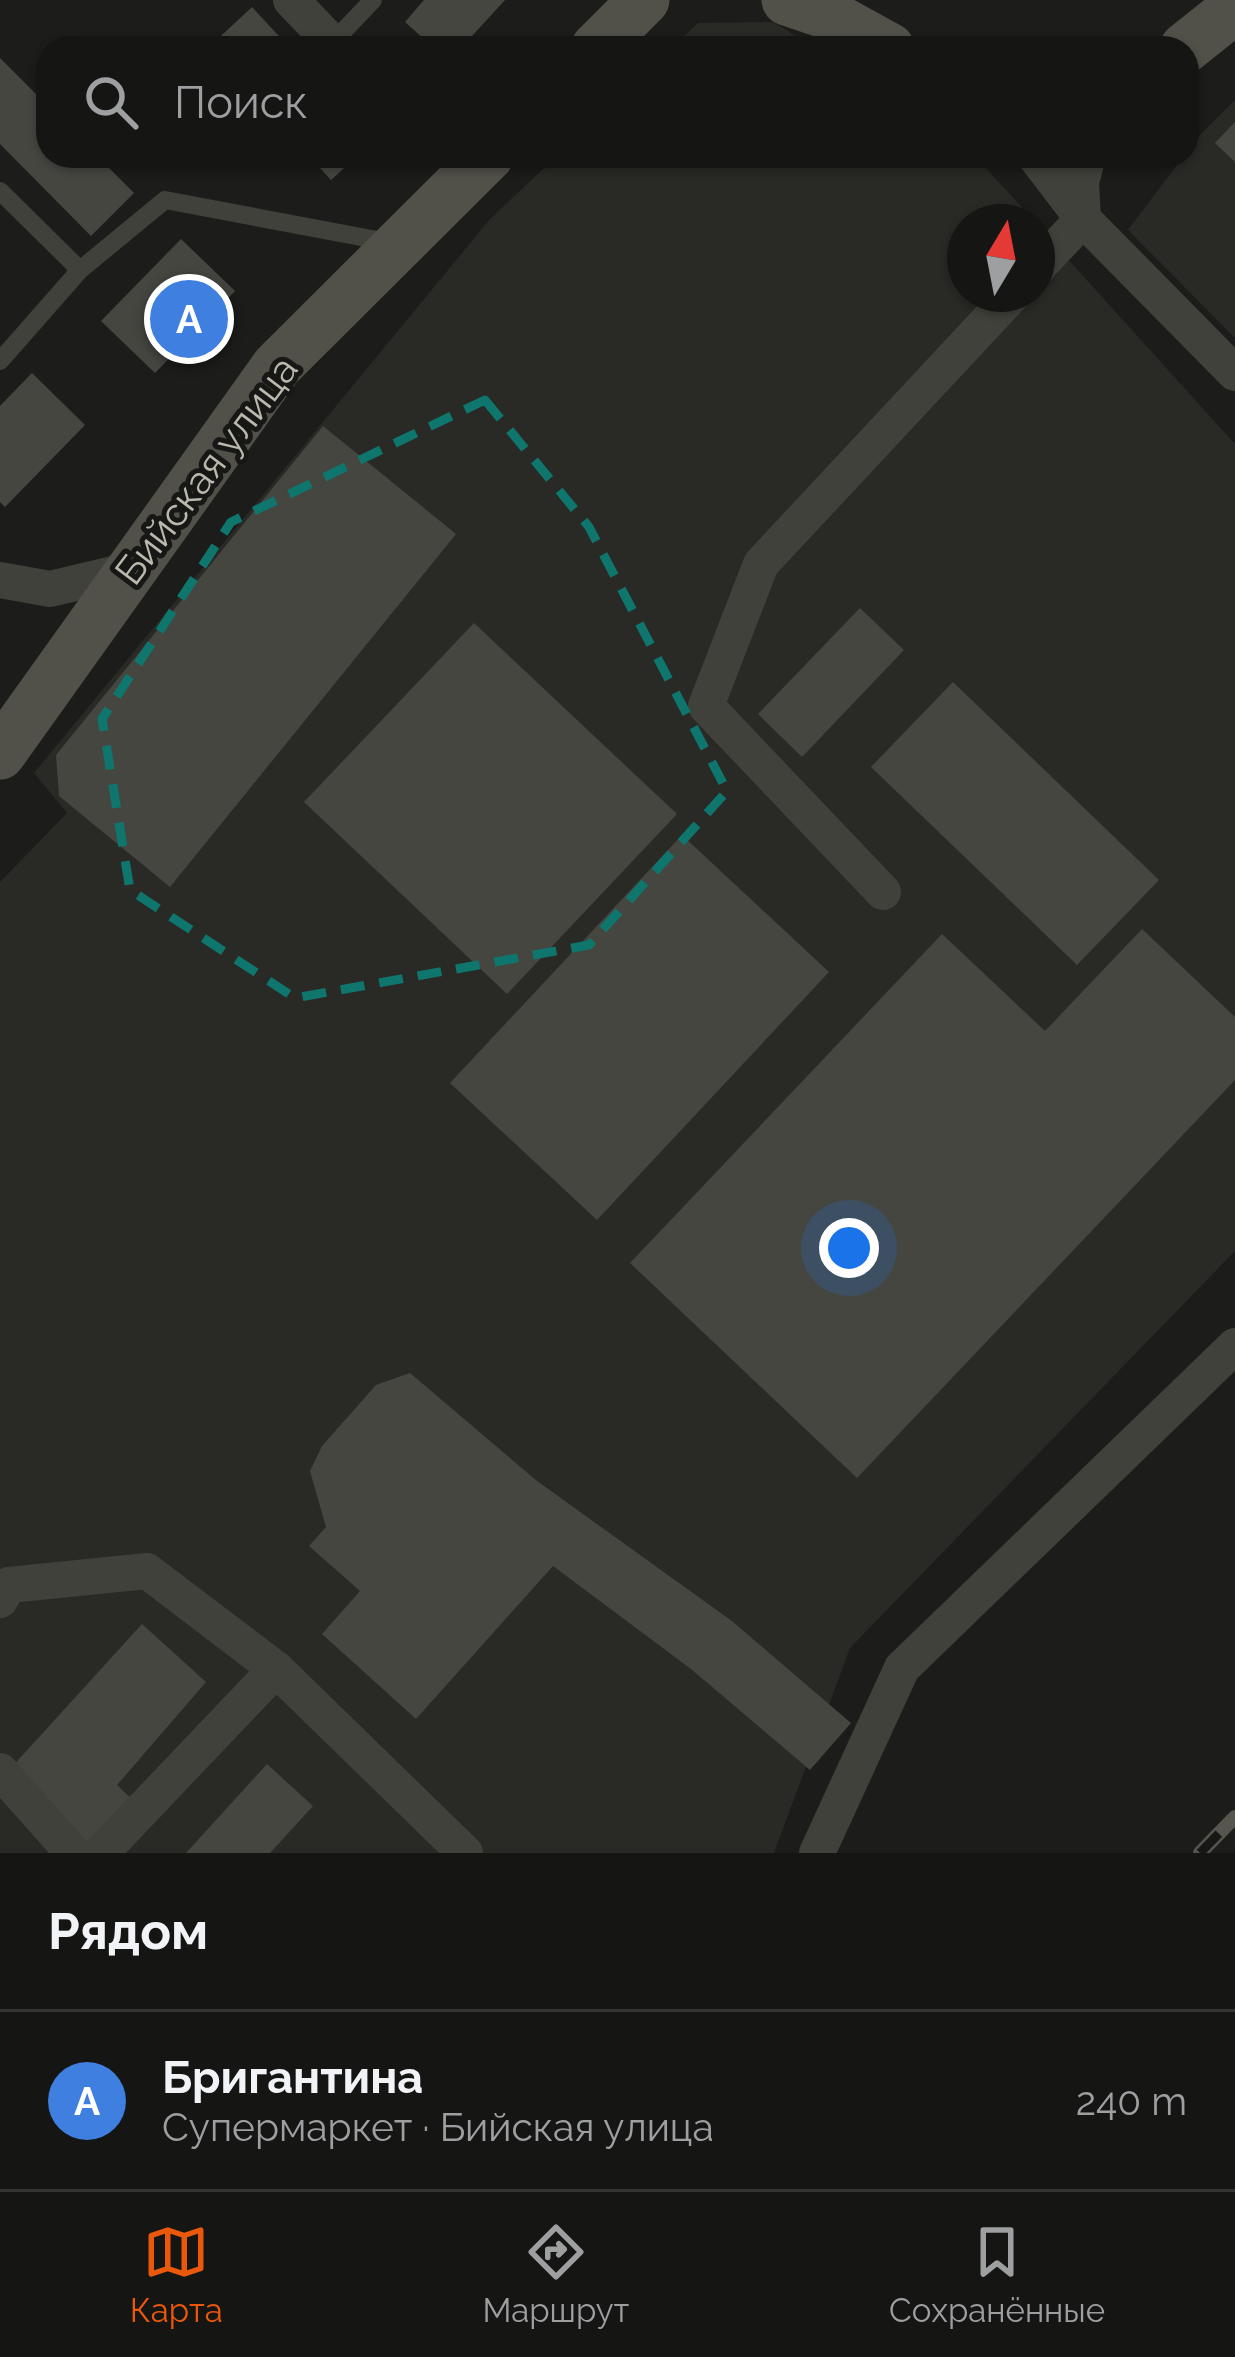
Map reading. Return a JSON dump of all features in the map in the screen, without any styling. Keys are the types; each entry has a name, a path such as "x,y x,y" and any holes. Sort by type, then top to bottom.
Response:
{"street":[{"path":"291,0 325,36"},
{"path":"608,36 644,0"},
{"path":"788,0 867,36"},
{"path":"1199,37 1235,8"},
{"name":"Бийская улица","path":"0,754 277,366 399,244 460,168"},
{"path":"1043,168 1083,219 1235,373"},
{"path":"1055,249 1083,219 1085,168"},
{"path":"883,892 706,706 760,564 995,312"},
{"path":"0,580 50,589 130,570"},
{"path":"817,1853 902,1668 1235,1346"},
{"path":"0,1600 9,1585 147,1570 276,1669 465,1853"},
{"path":"100,1853 276,1669"},
{"path":"0,1771 73,1853"}],"lane":[{"path":"342,36 373,0"},
{"path":"0,190 80,270"},
{"path":"4,350 80,270 165,200 399,244"}],"highlighted area":[{"path":"485,400 589,527 727,791 589,945 295,998 130,890 102,719 231,522"}],"shaded area":[{"path":"773,22 796,36 684,36 698,23"},
{"path":"1235,100 1235,338 1128,230 1175,168 1199,168 1199,136"},
{"path":"544,168 986,168 1019,204 947,204 947,312 1055,312 1055,245 1235,444 1235,1251 850,1648 774,1853 0,1853 0,882 67,813 34,773 490,219"}],"building":[{"path":"424,0 505,0 472,36 421,36 405,22"},
{"path":"252,7 279,36 221,36"},
{"path":"0,58 36,94 36,168 109,168 134,193 91,236 0,144"},
{"path":"1235,122 1235,162 1215,143"},
{"path":"320,168 344,168 331,180"},
{"path":"181,239 235,291 155,373 101,321"},
{"path":"32,373 85,425 5,507 0,502 0,406"},
{"path":"323,426 456,534 170,887 59,796 56,755"},
{"path":"860,608 904,650 802,757 758,714"},
{"path":"474,623 677,814 507,994 304,802"},
{"path":"953,682 1159,880 1077,965 871,767"},
{"path":"682,835 829,972 597,1220 450,1083"},
{"path":"1142,929 1235,1017 1235,1080 857,1478 630,1263 942,934 1045,1031"},
{"path":"410,1373 537,1481 732,1621 851,1723 810,1770 691,1669 553,1566 416,1719 322,1634 360,1591 309,1546 326,1527 310,1471 322,1446 376,1385"},
{"path":"142,1624 206,1682 117,1785 136,1803 92,1847 10,1769"},
{"path":"267,1764 313,1806 270,1853 186,1853"}],"railway":[{"path":"1200,1853 1235,1817"}],"place":[{"name":"Бригантина","path":"189,319"}]}
